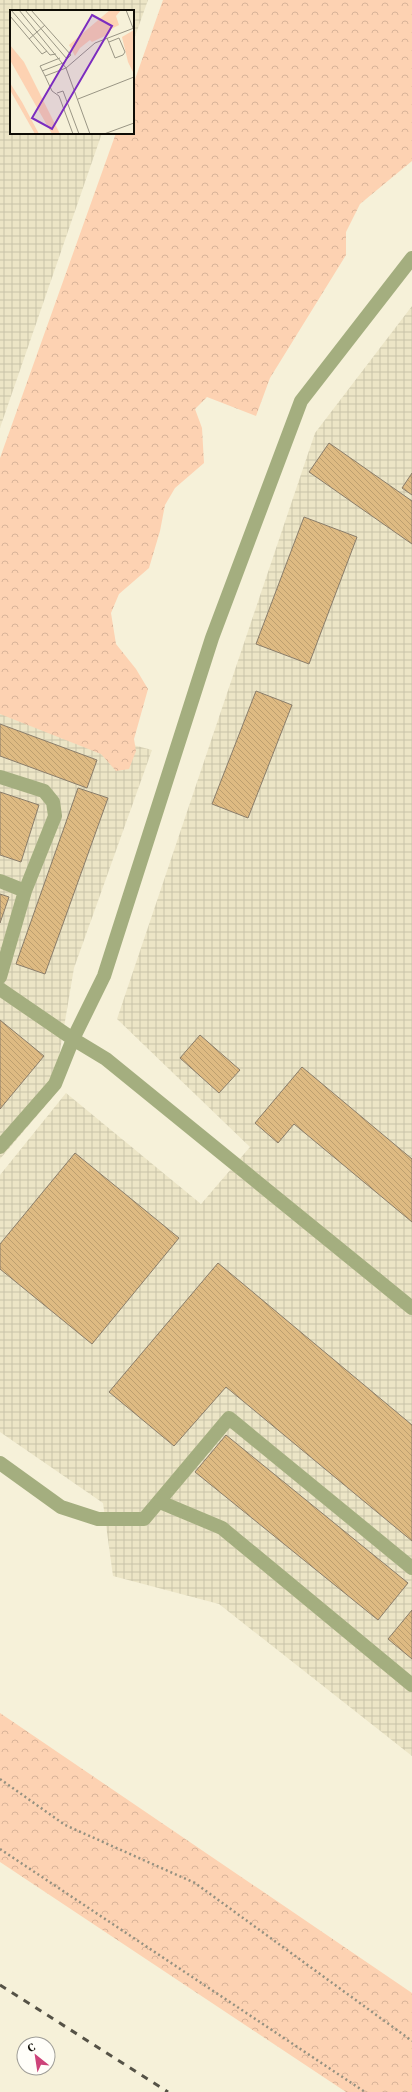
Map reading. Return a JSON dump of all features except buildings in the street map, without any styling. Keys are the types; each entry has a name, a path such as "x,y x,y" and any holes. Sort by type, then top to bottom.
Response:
{"lane":[{"path":"0,1147 55,1084 73,1039 104,976 212,638 301,401 412,258"},
{"path":"0,777 44,791 52,802 55,816 25,891 0,977"},
{"path":"0,882 25,891"},
{"path":"0,989 73,1039 106,1059 412,1308"},
{"path":"0,1463 61,1506 98,1519 144,1519 160,1502 229,1418 412,1568"},
{"path":"160,1502 222,1528 412,1685"}],"path":[{"path":"0,1780 65,1826 195,1883 412,2041"},
{"path":"0,1848 365,2092"}],"shaded area":[{"path":"0,0 148,0 134,39 134,10 10,10 10,134 102,134 0,428"},
{"path":"412,306 412,1756 219,1604 113,1576 103,1503 0,1432 0,1175 66,1093 201,1204 250,1147 117,1019 315,433"},
{"path":"0,709 152,750 74,968 52,1098 0,1159"}],"green space":[{"path":"163,0 412,0 412,161 360,204 346,232 346,255 270,378 256,416 207,397 195,409 202,428 204,463 175,488 165,505 160,531 149,568 119,594 111,613 116,644 136,669 148,689 134,739 136,751 129,769 116,771 101,754 0,714 0,458 116,134 134,134 134,82"},
{"path":"0,1713 412,1993 412,2092 346,2092 0,1862"}],"railway":[{"path":"0,1985 168,2092"}]}
